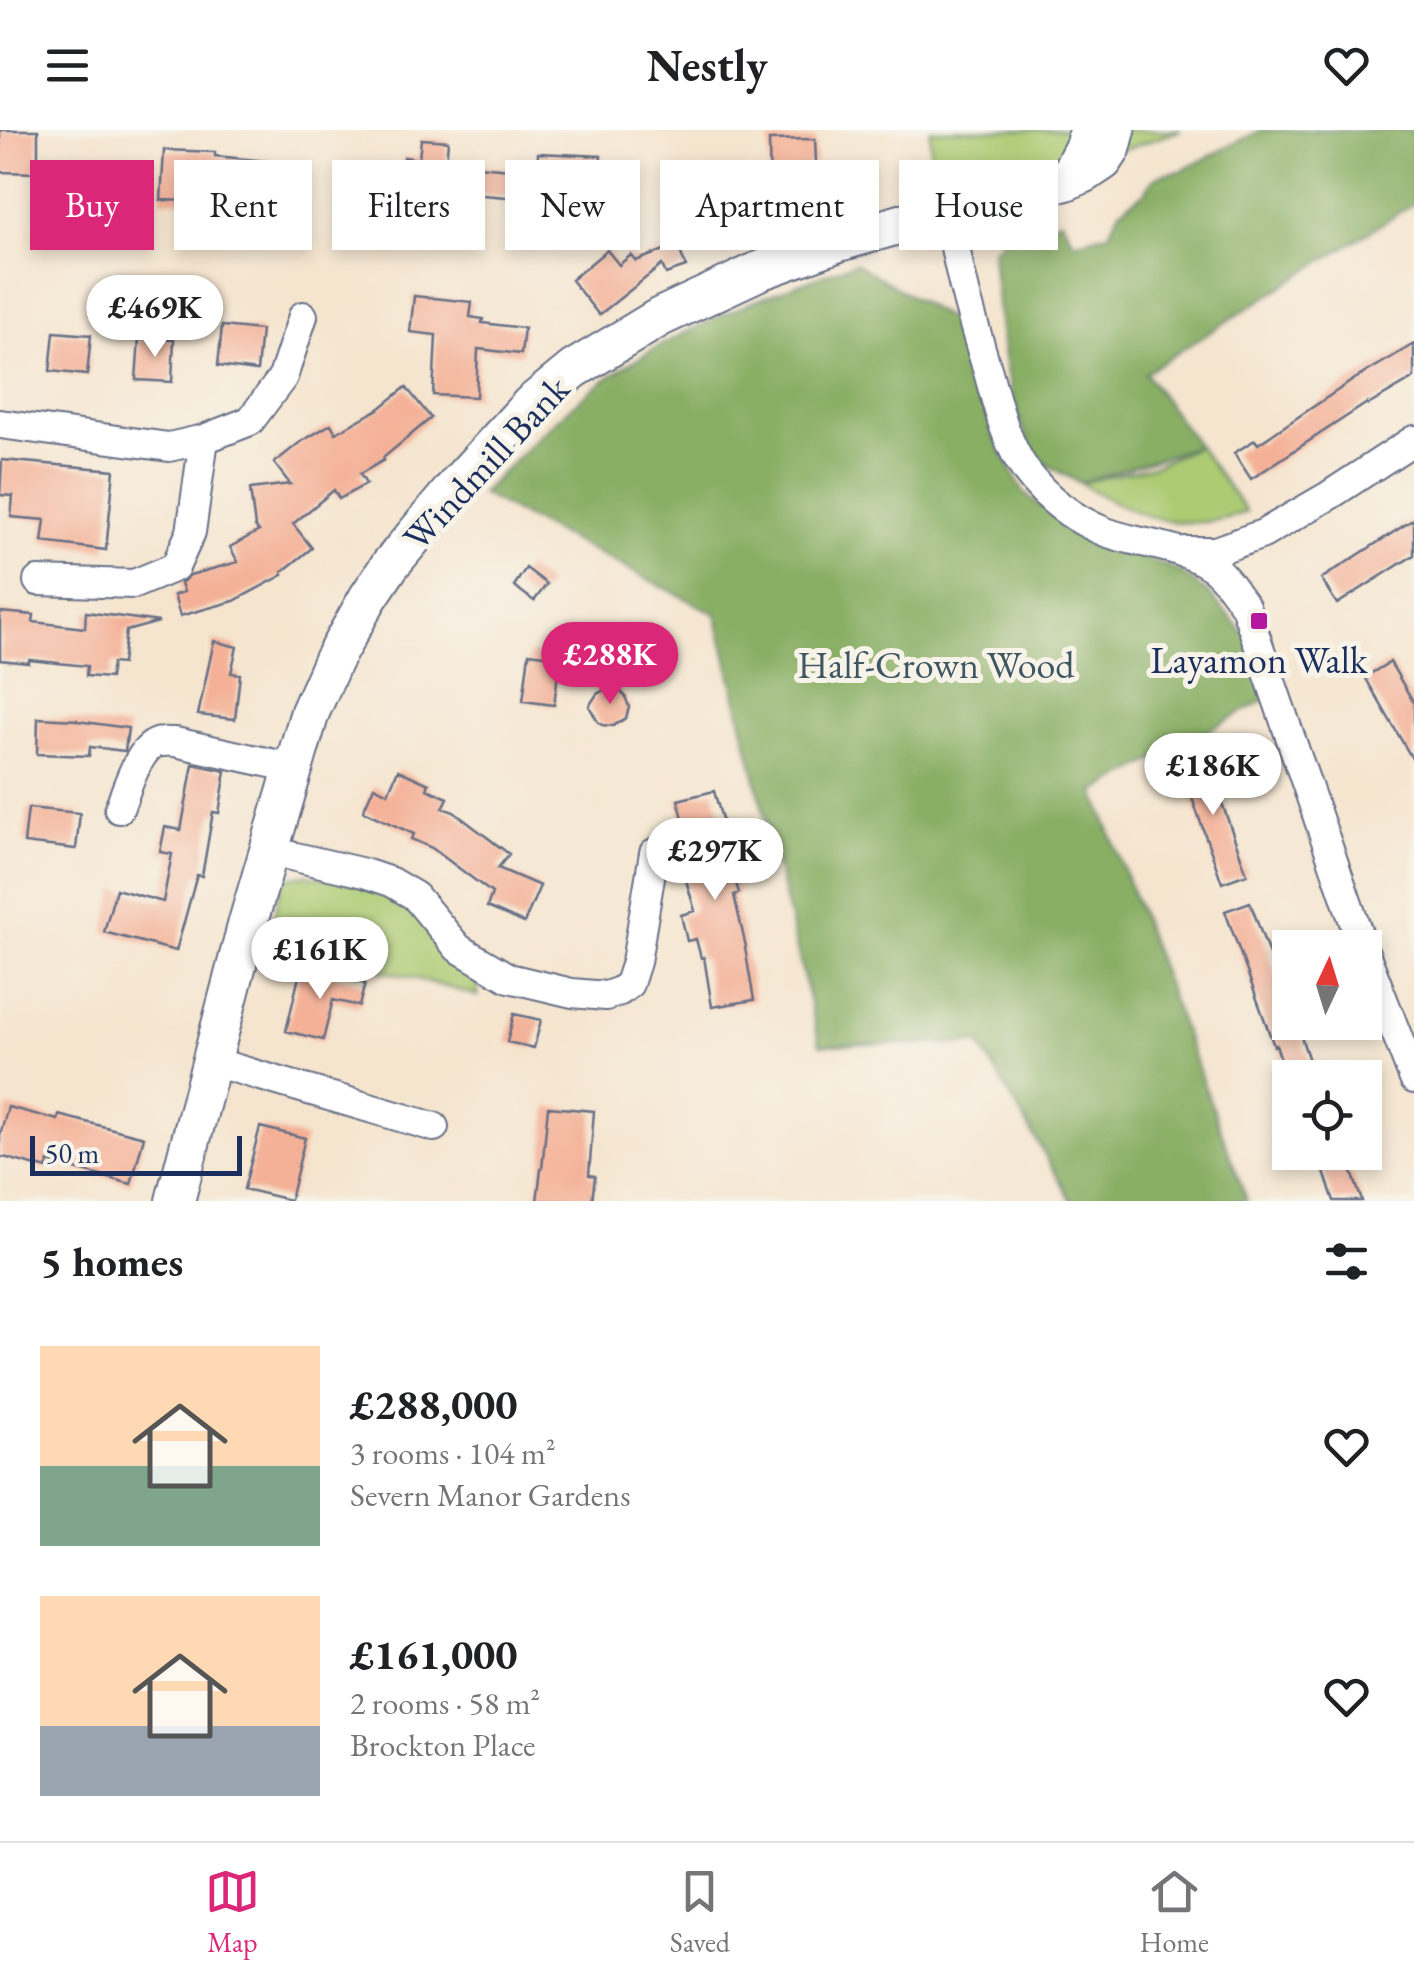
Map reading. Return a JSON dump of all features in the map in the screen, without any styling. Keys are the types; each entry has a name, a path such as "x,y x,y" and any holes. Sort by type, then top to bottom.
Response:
{"main road":[{"path":"1076,177 1088,130"},
{"path":"1076,177 1103,161 1116,130"},
{"name":"Windmill Bank","path":"1058,182 1076,177"},
{"name":"Windmill Bank","path":"175,1201 248,922 310,712 333,660 390,566 530,405 574,369 660,317 760,270 899,223"}],"street":[{"path":"956,250 1007,438 1041,489 1071,515 1104,532 1136,543 1181,550 1215,550 1263,534 1414,440"},
{"path":"0,424 169,446 204,438 250,421 283,377 303,316"},
{"path":"38,581 134,584 174,568 191,532 204,438"},
{"path":"1181,550 1214,567 1245,606 1357,930"},
{"path":"119,809 140,760 156,743 175,742 293,768"},
{"path":"270,851 390,882 415,896 458,948 508,978 572,993 606,996 628,984 636,962 654,853"},
{"path":"1382,996 1414,1079"},
{"path":"210,1061 434,1127"}],"green space":[{"path":"930,130 1181,130 1130,148 1058,165 1058,160 930,160"},
{"path":"1261,130 1414,130 1414,203 1145,373 1198,446 1080,483 1045,463 1020,422 1005,363 992,251 1058,250 1061,220 1074,242 1109,233 1120,210 1144,193 1153,179 1181,171"},
{"name":"Half-Crown Wood","path":"855,263 977,336 992,432 1024,493 1061,521 1118,536 1139,556 1177,570 1208,593 1247,636 1266,699 1095,792 1247,1201 1072,1201 979,1043 820,1045 716,614 481,494 567,411 624,367 708,322"},
{"path":"1198,446 1246,512 1201,522 1159,519 1120,505 1080,483 1153,466"},
{"path":"306,875 395,892 478,982 478,996 291,950 270,931 283,879"}],"building":[{"path":"0,130 38,130 38,160 30,160 30,173 0,172"},
{"path":"421,139 448,141 446,160 404,160 419,159"},
{"path":"815,139 816,160 769,160 769,140"},
{"path":"164,150 215,152 215,156 257,160 174,160 174,200 161,200"},
{"path":"538,153 601,156 601,160 538,160"},
{"path":"485,167 505,168 505,197 485,195"},
{"path":"607,250 619,265 631,255 636,261 664,250 681,250 686,267 666,274 662,265 599,315 571,280"},
{"path":"414,296 472,302 470,317 483,319 482,323 524,328 521,354 478,349 476,397 433,395 436,335 410,332"},
{"path":"222,326 261,330 257,371 218,366"},
{"path":"54,332 91,335 87,375 50,371"},
{"path":"139,338 174,340 172,382 136,380"},
{"path":"1414,344 1414,378 1367,403 1251,479 1234,453 1255,440 1258,444"},
{"path":"406,387 431,418 384,460 360,474 366,484 339,499 334,490 293,524 312,548 283,575 234,601 180,616 174,595 184,592 181,583 190,575 238,562 230,547 259,531 255,527 250,489 290,484 274,463 331,424 336,433 380,408"},
{"path":"2,460 114,470 106,550 42,542 45,520 11,517 13,496 0,495"},
{"path":"1414,519 1414,555 1337,604 1321,579"},
{"path":"526,568 547,584 534,601 514,586"},
{"path":"0,612 34,615 33,622 85,628 86,612 159,622 126,631 122,664 112,663 110,678 86,676 87,666 0,660"},
{"path":"214,641 237,647 231,673 240,674 235,719 198,715"},
{"path":"529,653 560,657 554,705 523,701"},
{"path":"1390,662 1414,703 1414,762 1365,677"},
{"path":"608,688 621,692 629,707 626,718 613,726 598,722 589,706 597,694"},
{"path":"38,718 128,728 125,751 90,747 89,756 37,754"},
{"path":"1204,752 1247,874 1222,883 1179,761"},
{"path":"193,764 226,771 219,813 213,812 202,876 197,875 176,951 104,932 116,889 163,902 172,854 160,852 165,827 181,830"},
{"path":"398,770 448,798 443,808 454,812 509,854 498,868 540,886 524,923 487,907 492,893 432,848 411,839 414,834 363,811 374,786 388,793"},
{"path":"714,791 736,869 732,870 739,893 734,895 754,1000 712,1007 704,957 701,958 696,939 687,941 681,915 695,911 686,880 693,878 688,859 694,858 678,800"},
{"path":"28,808 80,813 76,849 24,843"},
{"path":"1250,902 1272,962 1272,1040 1302,1040 1309,1060 1281,1060 1274,1046 1225,911"},
{"path":"301,968 365,984 359,1006 333,1000 323,1040 286,1031"},
{"path":"514,1014 541,1020 534,1048 507,1042"},
{"path":"8,1107 58,1120 59,1115 144,1137 131,1184 49,1162 47,1169 0,1156 0,1135"},
{"path":"548,1107 594,1111 589,1175 595,1176 592,1201 537,1201"},
{"path":"260,1127 305,1138 290,1200 244,1189"},
{"path":"1323,1170 1351,1170 1362,1201 1334,1201"}],"place":[{"name":"Layamon Walk","path":"1259,621"}]}
